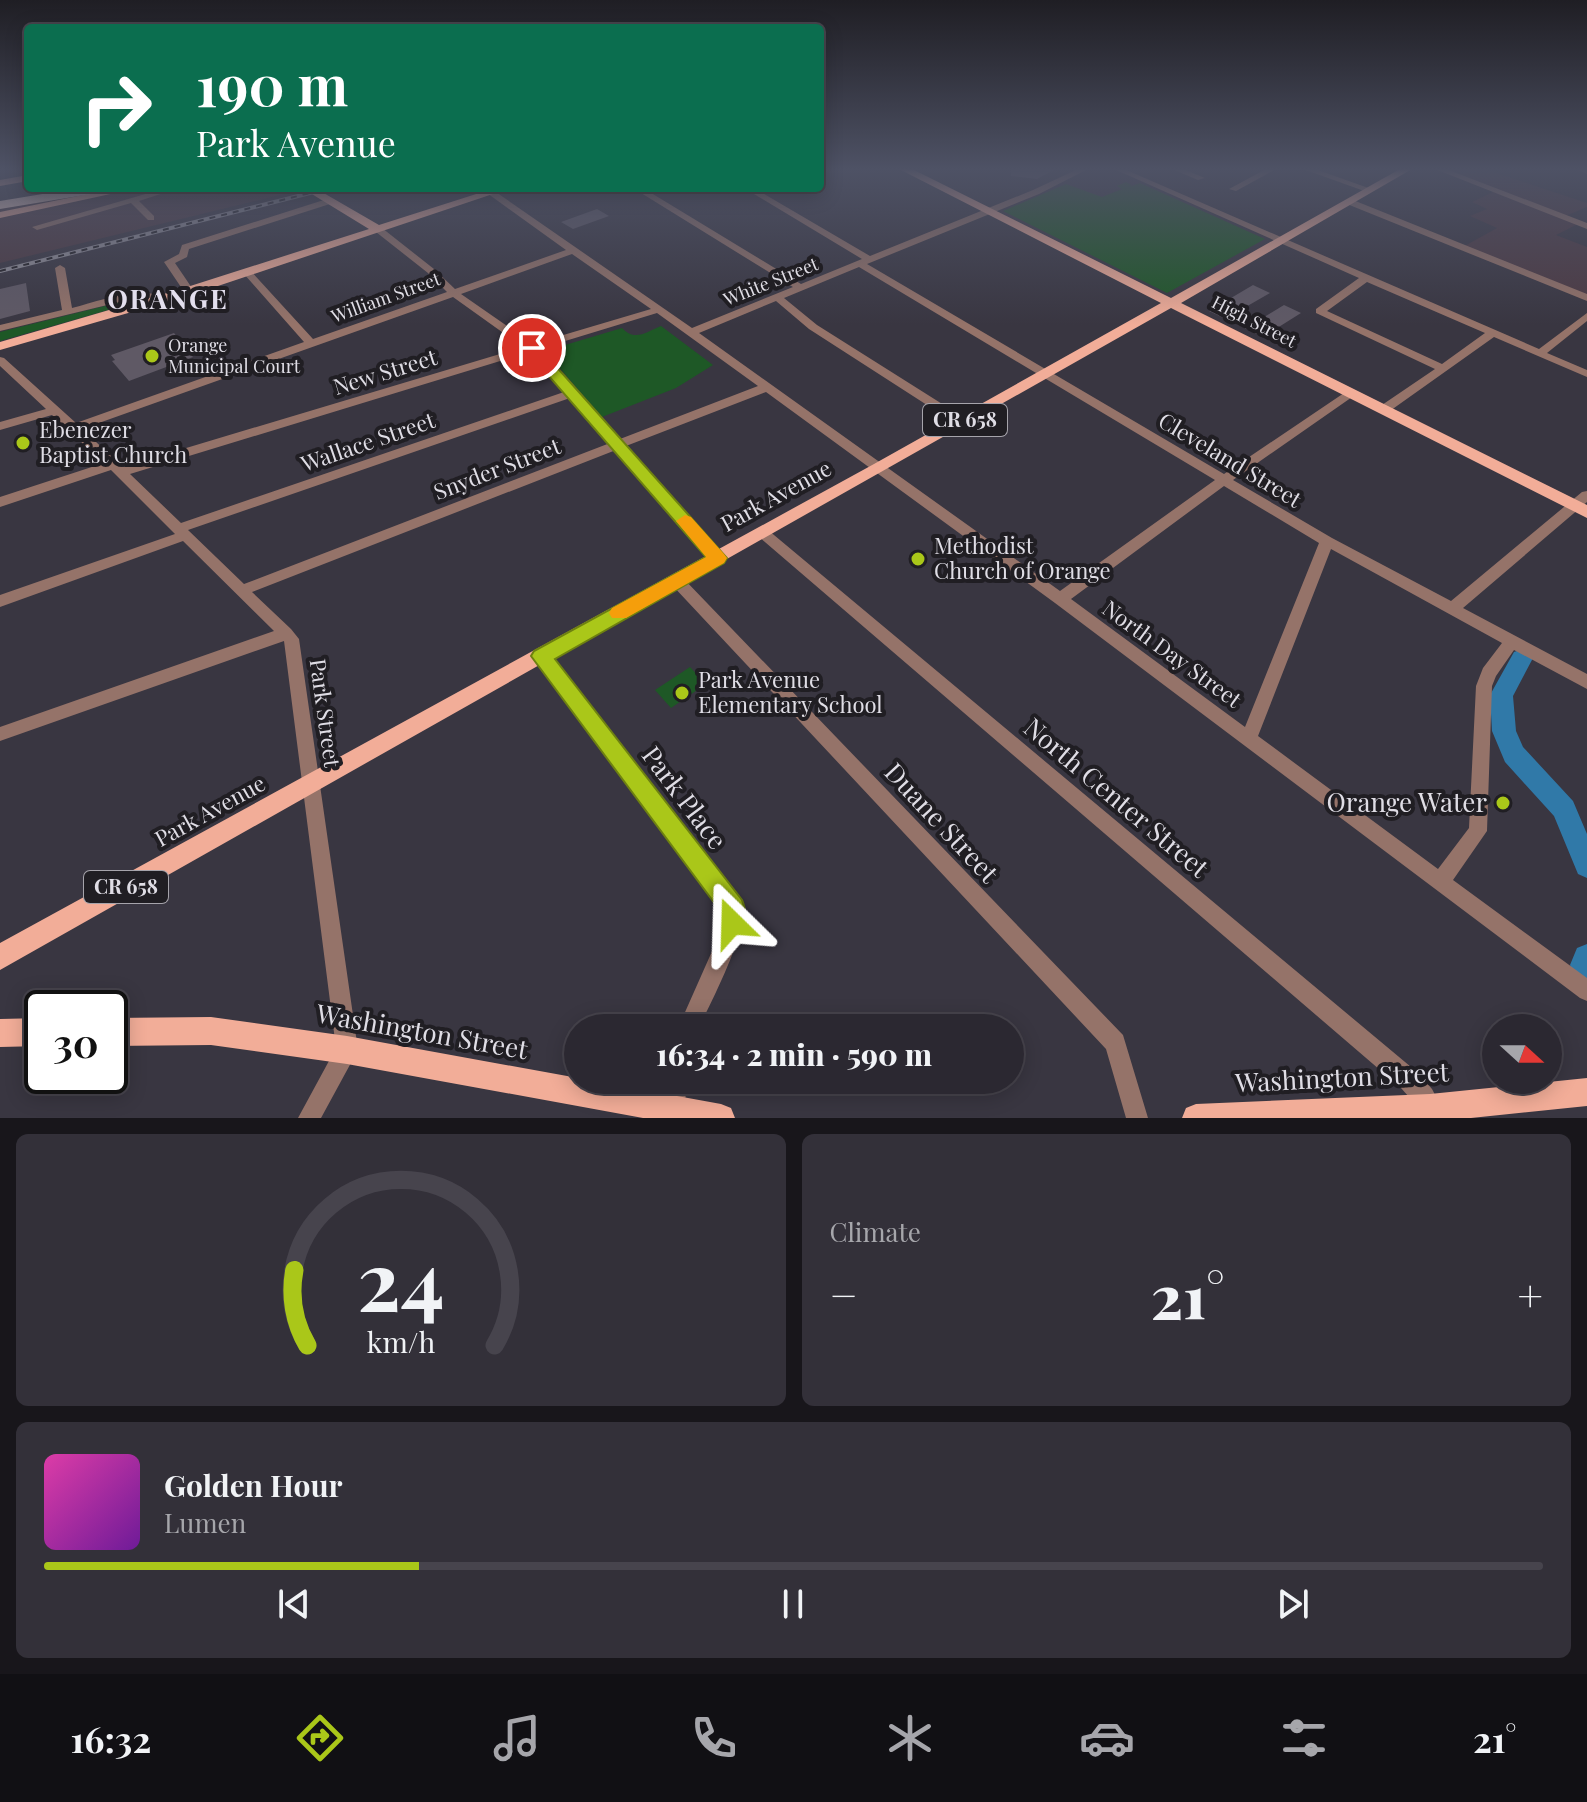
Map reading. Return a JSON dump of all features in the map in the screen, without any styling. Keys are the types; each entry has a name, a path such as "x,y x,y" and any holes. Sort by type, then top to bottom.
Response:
{"main road":[{"path":"364,221 379,230"},
{"path":"0,346 189,291 403,221"},
{"name":"High Street","path":"1008,221 1383,410 1583,504"},
{"name":"Park Avenue","path":"0,957 880,468 1316,221"},
{"name":"Washington Street","path":"128,1032 211,1031 347,1050 677,1115 721,1118"},
{"path":"0,1033 24,1032"},
{"name":"Washington Street","path":"1196,1118 1433,1113 1587,1092"}],"street":[{"path":"37,227 54,221"},
{"path":"189,291 169,262 184,255 185,247 266,221"},
{"name":"North Day Street","path":"531,221 660,309 1060,599 1587,991"},
{"path":"692,221 800,287"},
{"name":"Cleveland Street","path":"800,221 1045,374 1327,541 1587,682"},
{"name":"White Street","path":"691,332 963,221"},
{"path":"1235,221 1587,374"},
{"path":"1397,221 1587,298"},
{"path":"379,230 454,293 532,348 718,558"},
{"name":"William Street","path":"74,428 574,250"},
{"path":"60,268 67,311"},
{"path":"247,272 311,344"},
{"path":"1366,278 1320,311 1442,368"},
{"path":"0,328 132,296 163,299"},
{"path":"777,297 813,327 962,422"},
{"name":"New Street","path":"0,502 660,309"},
{"path":"1540,353 1587,316"},
{"path":"1383,410 1493,333"},
{"path":"0,360 117,468 180,533 286,633 0,734"},
{"name":"Snyder Street","path":"242,590 767,387"},
{"name":"Wallace Street","path":"0,601 572,393"},
{"path":"1060,599 1351,393"},
{"path":"0,426 55,410"},
{"path":"1453,608 1583,504"},
{"name":"North Center Street","path":"763,533 1409,1080 1433,1113"},
{"path":"1249,737 1327,541"},
{"name":"Duane Street","path":"677,581 1115,1043 1137,1118"},
{"name":"Park Street","path":"286,633 291,639 347,1050"},
{"path":"1440,882 1478,831 1484,686 1489,673 1512,641"},
{"name":"Park Place","path":"541,656 733,909 731,932 694,1014"},
{"path":"309,1118 347,1050"},
{"path":"676,1094 677,1115"}],"shaded area":[{"path":"0,221 172,221 0,263"},
{"path":"1482,221 1572,221 1578,224 1556,235 1587,247 1587,295 1461,248 1497,228"}],"green space":[{"path":"1023,221 1225,221 1265,239 1167,293"},
{"path":"136,300 129,304 0,341 0,332"},
{"path":"661,326 713,365 676,388 602,417 545,351 622,328 636,335"},
{"path":"690,667 706,684 671,708 655,690"}],"building":[{"path":"563,221 595,221 573,229 561,222"},
{"path":"26,283 30,311 0,319 0,289"},
{"path":"1253,285 1270,293 1237,312 1256,322 1284,305 1301,313 1263,337 1209,311"},
{"name":"Orange Municipal Court","path":"174,333 193,357 129,381 112,361 115,360 111,355"}],"waterway":[{"path":"1522,658 1501,695 1504,731 1514,754 1564,809 1587,865"},
{"path":"1584,965 1587,958"}],"railway":[{"path":"0,271 198,221"}],"slow traffic":[{"path":"619,613 718,558 685,521"}],"place":[{"name":"Orange Municipal Court","path":"152,356"},
{"name":"Ebenezer Baptist Church","path":"23,443"},
{"name":"Methodist Church of Orange","path":"918,559"},
{"name":"Park Avenue Elementary School","path":"682,693"},
{"name":"Orange Water","path":"1503,803"}],"district":[{"name":"ORANGE","path":"168,300"}],"route":[{"path":"532,348 718,558 541,656 733,909 732,923"}]}
